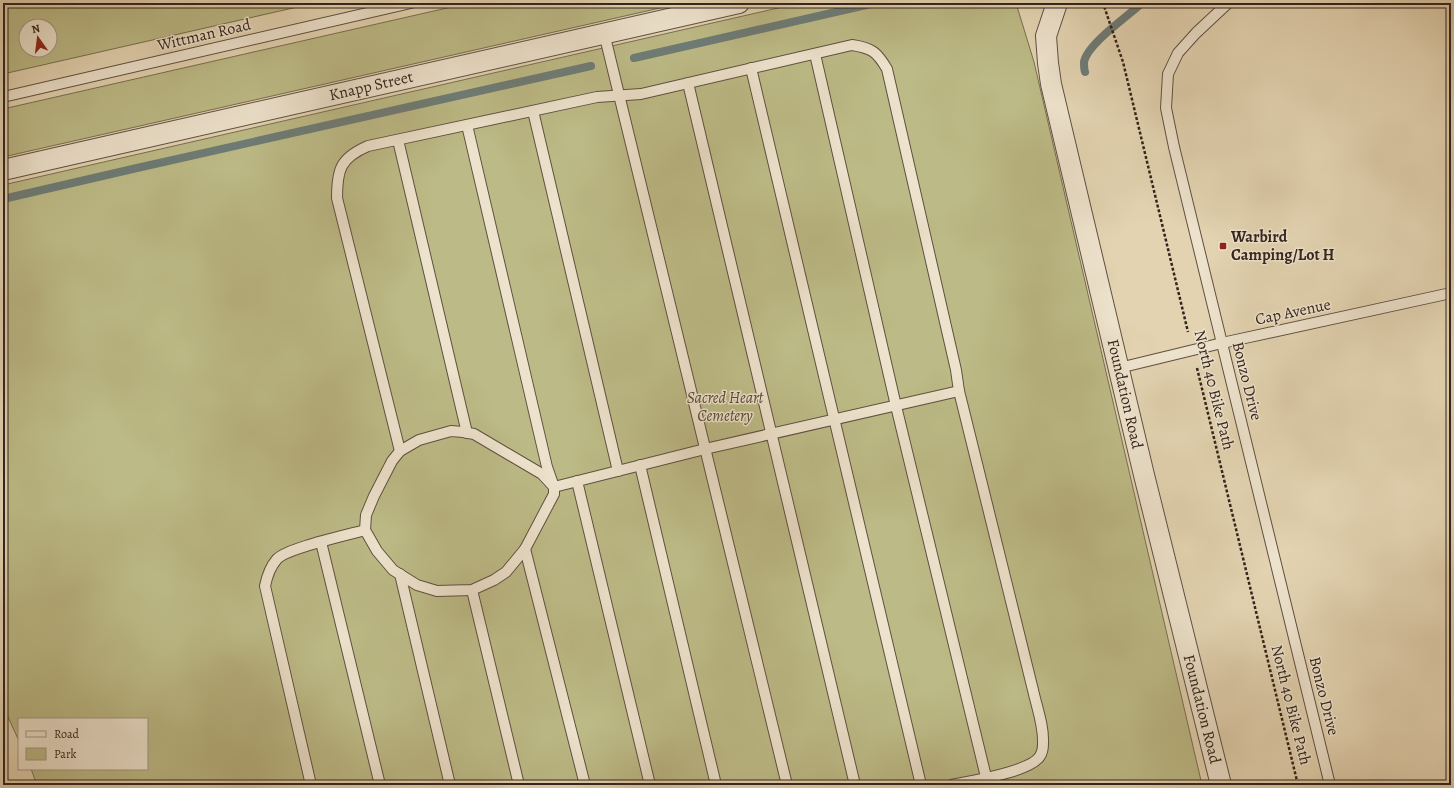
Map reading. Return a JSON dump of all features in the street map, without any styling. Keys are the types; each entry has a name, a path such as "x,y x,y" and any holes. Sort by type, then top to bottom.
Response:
{"street":[{"name":"Knapp Street","path":"3,170 739,3"},
{"name":"Foundation Road","path":"1057,3 1046,36 1051,84 1147,490 1221,785"}],"lane":[{"name":"Wittman Road","path":"3,97 411,3"},
{"name":"Bonzo Drive","path":"1228,3 1178,53 1168,74 1166,108 1174,147 1330,785"},
{"path":"604,33 787,785"},
{"path":"400,451 337,198 339,169 345,159 355,151 368,146 597,98 641,94 852,45 863,46 874,51 881,58 887,69 956,370 958,392 1042,729 1043,745 1040,757 1029,765 1017,770 951,785"},
{"path":"815,54 896,406 986,777"},
{"path":"751,68 921,785"},
{"path":"688,83 855,785"},
{"path":"533,111 618,471"},
{"path":"467,125 547,467 554,487 554,494 525,549 506,572 494,580 472,590 437,591 417,585 393,570 377,551 365,530 366,516 374,496 392,462 400,451 419,440 451,431 474,434 542,474 554,487"},
{"path":"398,140 468,433"},
{"name":"Cap Avenue","path":"1118,368 1222,343 1451,293"},
{"path":"554,487 705,449 958,392"},
{"path":"640,465 716,785"},
{"path":"577,481 650,785"},
{"path":"311,785 265,586 268,572 278,558 290,551 365,530"},
{"path":"322,542 380,785"},
{"path":"525,549 585,785"},
{"path":"400,574 450,785"},
{"path":"472,590 519,785"}],"path":[{"name":"North 40 Bike Path","path":"1101,3 1104,6 1123,62 1298,785"}],"green space":[{"path":"3,3 315,3 3,74"},
{"path":"469,3 682,3 3,157 3,109"},
{"name":"Sacred Heart Cemetery","path":"800,3 1016,3 1034,62 1202,785 37,785 31,770 148,770 148,718 18,718 18,739 3,706 3,185"}],"waterway":[{"path":"634,58 875,3"},
{"path":"1085,72 1084,62 1092,47 1142,3"},
{"path":"3,199 591,66"}],"place":[{"name":"Warbird Camping/Lot H","path":"1223,246"}]}
